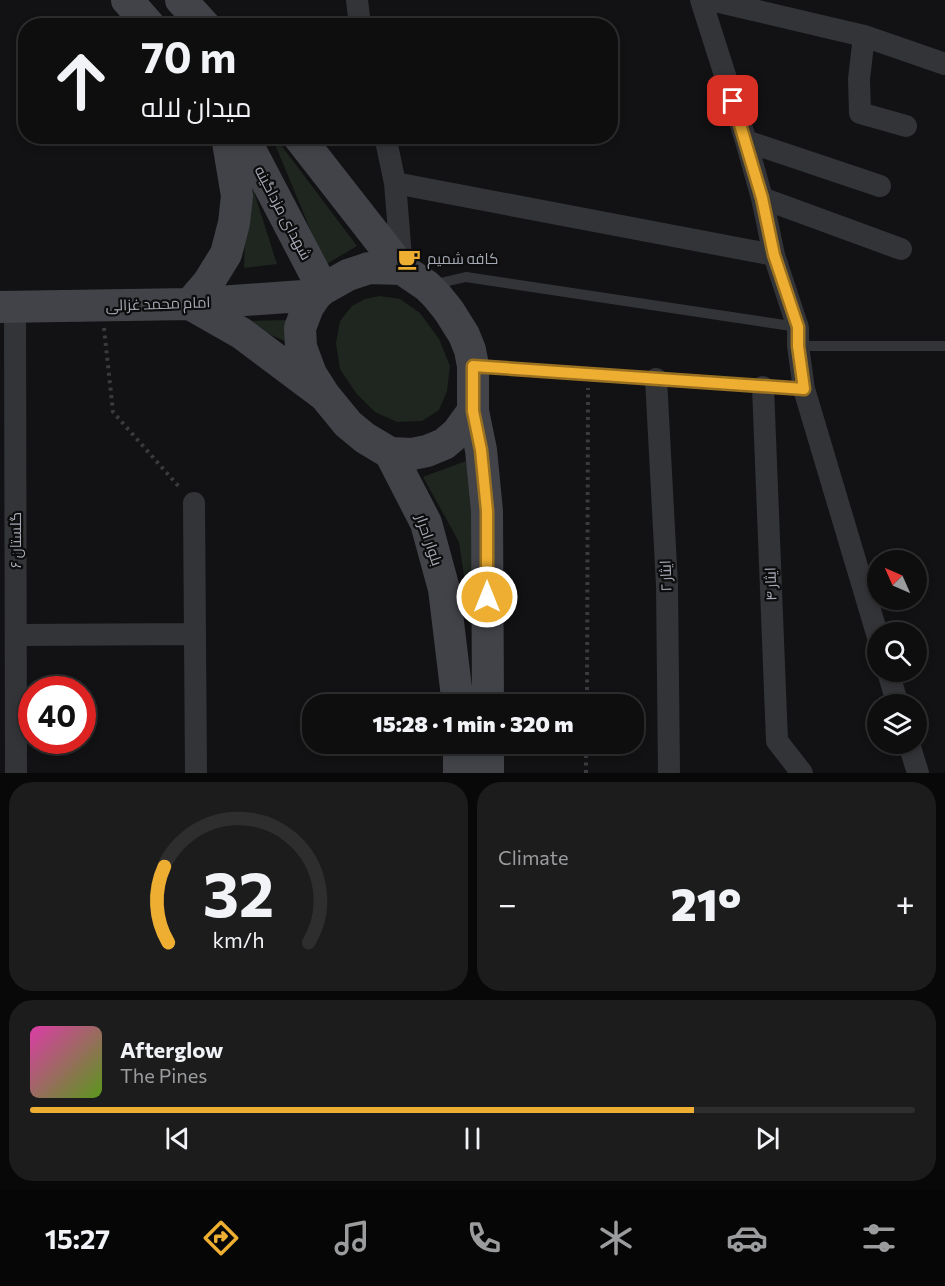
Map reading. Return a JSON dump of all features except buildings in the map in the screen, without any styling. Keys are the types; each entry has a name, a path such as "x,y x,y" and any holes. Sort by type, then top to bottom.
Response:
{"street":[{"path":"127,0 143,18"},
{"path":"181,0 198,18"},
{"path":"357,0 359,18"},
{"path":"701,0 762,198 774,255 798,337 804,389 874,622"},
{"path":"711,0 864,36 945,64"},
{"path":"864,36 859,79 860,112 906,126"},
{"path":"746,141 880,186"},
{"path":"228,144 237,196 234,223 226,254 208,283 190,304 241,333 325,396"},
{"name":"شهدای مزداگینه","path":"247,144 319,292"},
{"path":"305,144 414,278 437,296 464,335 470,350 473,366 473,411 481,450 487,511 488,694"},
{"path":"387,144 414,278"},
{"path":"395,183 774,255"},
{"path":"762,198 901,249"},
{"path":"414,278 369,268 348,275 319,292 308,307 300,328 301,347 310,374 348,424 365,438 390,453 412,454 444,444 457,433 473,411"},
{"name":"امام محمد غزالی","path":"8,307 190,304 319,292"},
{"name":"گلستان ۶","path":"8,307 16,635 15,773"},
{"name":"ایثار ۲","path":"656,379 667,585 669,773"},
{"name":"ایثار ۴","path":"763,387 777,741 802,773"},
{"name":"بلوار احرار","path":"390,453 426,523 444,589 457,694"},
{"path":"194,502 196,773"},
{"path":"16,635 195,634"},
{"path":"459,754 459,773"},
{"path":"488,754 488,773"},
{"path":"912,754 918,773"}],"lane":[{"path":"414,278 466,277 798,337 945,346"},
{"path":"473,366 804,389"}],"path":[{"path":"101,306 113,412 194,502"},
{"path":"587,694 588,374"},
{"path":"586,754 586,773"}],"shaded area":[{"path":"275,144 280,144 357,246 325,265"},
{"path":"247,170 277,264 244,268"},
{"path":"380,296 400,299 420,313 439,339 450,366 447,391 439,410 422,421 397,422 375,412 356,393 340,369 336,343 340,321 352,306 365,299"},
{"path":"291,320 287,342 240,321"},
{"path":"466,461 475,509 476,583 470,616 459,542 423,477"}],"place":[{"name":"کافه شمیم","path":"409,259"}],"route":[{"path":"487,597 487,511 481,450 473,411 473,366 804,389 798,346 798,327 774,255 762,198 733,101"}]}
